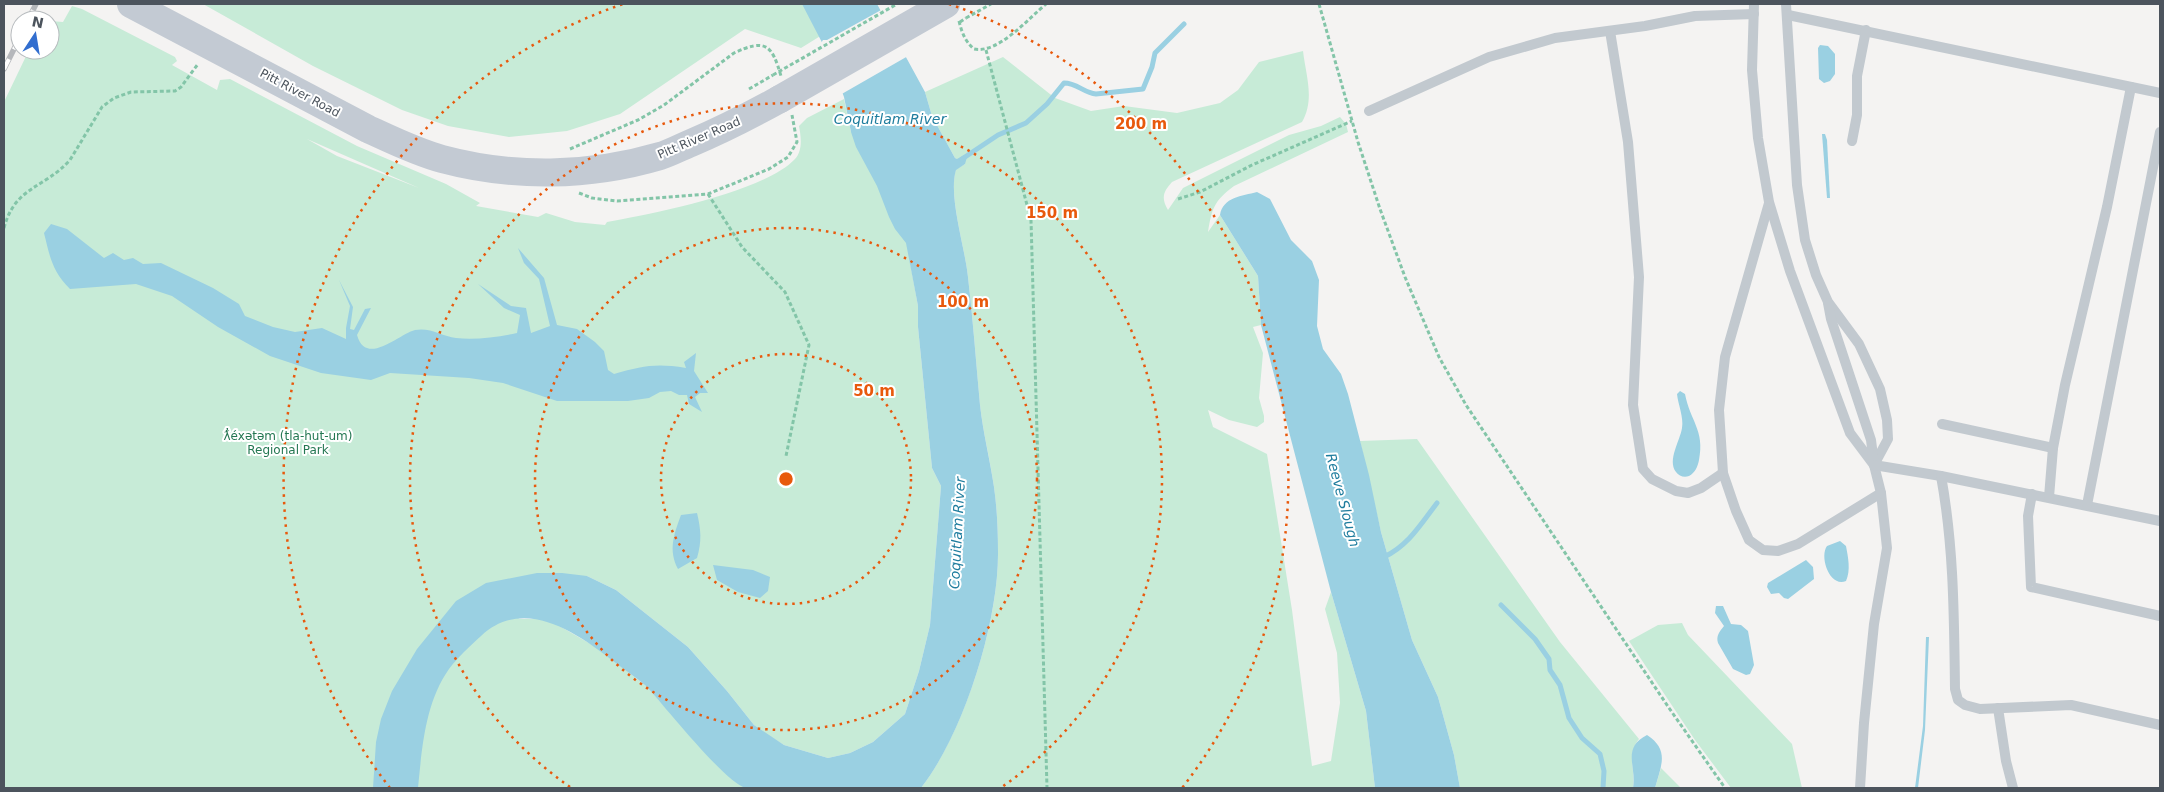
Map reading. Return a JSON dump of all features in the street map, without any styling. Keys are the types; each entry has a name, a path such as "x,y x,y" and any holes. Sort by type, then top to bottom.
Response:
{"main road":[{"name":"Pitt River Road","path":"131,4 368,129 403,145 441,159 490,169 532,173 595,170 661,156 734,124 777,87 957,13"}],"lane":[{"path":"1786,4 1799,194 1805,240 1816,275 1828,302 1859,344 1880,389 1887,420 1888,439 1874,465"},
{"path":"1369,112 1489,57 1555,38 1610,31 1695,16 1754,9 1752,70 1758,138 1769,202 1790,272 1850,433 1874,465 2049,497 2160,521"},
{"path":"1788,15 2160,93"},
{"path":"1852,141 1857,115 1857,76 1866,30"},
{"path":"1610,31 1628,142 1639,277 1633,405 1642,468 1652,479 1676,491 1688,493 1701,488 1723,473"},
{"path":"2049,497 2053,448 2065,386 2107,207 2131,87"},
{"path":"2087,505 2160,132"},
{"path":"1769,202 1725,357 1719,410 1723,473 1736,510 1749,540 1763,550 1778,551 1798,544 1881,494"},
{"path":"1828,302 1830,319 1871,440 1874,465 1881,494 1887,548 1874,624 1864,723 1860,788"},
{"path":"1942,424 2053,448"},
{"path":"1941,476 1949,519 1954,576 1955,689 1958,700 1965,705 1980,709 2071,705 2160,725"},
{"path":"2032,494 2028,516 2031,587 2160,616"},
{"path":"1998,708 2006,761 2013,788"}],"path":[{"path":"746,91 777,87 897,4"},
{"path":"991,4 957,13 962,34 974,49 986,50 997,45 1046,4"},
{"path":"1319,4 1352,121 1396,252 1439,357 1480,426 1669,708 1725,788"},
{"path":"986,50 1031,220 1047,788"},
{"path":"4,228 14,203 24,193 50,178 70,160 102,107 108,102 131,92 175,91 181,87 202,58"},
{"path":"1178,199 1200,192 1252,165 1352,121"},
{"path":"567,150 583,149"},
{"path":"708,194 742,247 785,292 809,345 786,456"}],"green space":[{"path":"203,4 814,4 822,35 801,48 745,29 620,114 567,131 509,137 448,126 402,110 313,66"},
{"name":"ƛ̓éxətəm (tla-hut-um) Regional Park","path":"72,6 82,9 175,57 177,61 172,65 217,90 220,80 230,79 357,146 446,184 480,203 476,206 538,217 546,213 575,222 605,225 607,222 706,200 759,182 780,171 798,155 801,139 799,126 807,118 844,99 851,132 911,125 909,257 918,306 918,327 932,468 941,486 930,625 919,671 905,714 873,742 850,753 828,758 784,745 754,725 688,647 616,590 587,576 518,619 539,619 556,624 594,646 645,685 723,771 746,788 4,788 4,102 24,60 60,60 60,22 63,22","holes":["307,139 419,188 337,156"]},
{"path":"1303,51 1309,96 1306,113 1302,122 1172,182 1165,192 1164,202 1168,210 1183,188 1289,135 1321,126 1340,117 1346,124 1348,132 1234,186 1222,196 1215,206 1208,232 1220,215 1258,276 1261,325 1253,327 1263,353 1259,398 1264,422 1257,427 1229,420 1208,410 1213,427 1267,454 1292,610 1312,766 1331,761 1340,703 1337,653 1325,609 1331,592 1366,711 1375,788 921,788 937,765 951,737 965,707 976,675 992,610 997,579 998,551 995,495 981,415 968,277 955,207 954,180 956,169 965,164 955,158 932,116 925,92 1003,57 1055,98 1091,111 1124,106 1177,113 1220,103 1238,90 1259,62"},
{"path":"1417,439 1560,642 1639,739 1635,745 1632,757 1633,788 1460,788 1454,755 1438,697 1412,640 1381,532 1360,441"},
{"path":"1682,623 1688,635 1792,744 1802,788 1731,788 1695,740 1629,641 1658,625"},
{"path":"1661,768 1681,788 1655,788"}],"water":[{"name":"Coquitlam River","path":"802,4 877,4 925,92 932,116 955,158 957,159 964,155 967,157 965,164 956,170 954,193 968,277 981,415 997,511 997,579 985,642 976,675 965,707 937,765 921,788 746,788 724,773 710,759 638,679 583,639 566,630 532,619 515,619 498,624 481,636 456,660 441,682 426,726 418,788 373,788 376,742 381,719 392,691 417,649 456,601 486,583 537,573 587,576 616,590 688,647 754,725 784,745 828,758 850,753 873,742 905,714 919,671 930,625 941,486 932,468 918,327 918,306 906,243 895,229 877,186 856,147 844,97 828,54"},
{"path":"1820,45 1828,46 1835,54 1835,74 1830,81 1824,83 1819,79 1818,48"},
{"path":"1822,134 1825,134 1827,140 1830,198 1827,198"},
{"name":"Reeve Slough","path":"1257,192 1270,199 1291,240 1312,261 1319,280 1317,326 1323,349 1341,374 1348,394 1369,475 1381,532 1412,640 1438,697 1454,755 1460,788 1375,788 1366,711 1331,592 1261,325 1258,276 1220,215 1225,204 1229,201 1239,196"},
{"path":"51,224 67,229 104,258 113,253 124,260 133,258 143,264 161,263 213,288 239,304 245,316 273,327 295,332 322,328 346,339 350,306 339,280 353,307 350,329 354,330 365,309 371,308 357,335 361,344 375,349 420,329 464,339 487,338 517,333 520,315 504,308 478,284 511,306 526,308 531,333 550,326 539,279 524,263 518,248 544,278 557,325 577,329 595,342 604,351 608,370 614,374 649,366 686,368 684,362 696,353 694,371 708,393 700,393 695,397 702,412 689,404 687,395 679,395 671,391 660,392 649,398 628,401 557,401 503,383 469,378 390,373 371,380 321,373 270,356 218,327 172,296 136,284 70,289 55,270 50,257 44,233"},
{"path":"1680,391 1685,394 1700,441 1697,467 1691,475 1685,477 1680,476 1676,472 1673,462 1682,424 1677,394"},
{"path":"697,513 700,546 697,558 678,569 673,555 673,542 678,522 681,515"},
{"path":"1840,541 1846,546 1849,568 1846,581 1840,582 1831,576 1824,557 1827,546"},
{"path":"1806,560 1813,567 1814,579 1788,599 1779,593 1771,594 1767,587 1768,583"},
{"path":"713,565 753,570 770,577 768,591 760,598 738,592 717,580"},
{"path":"1716,606 1723,606 1731,624 1741,625 1748,631 1754,665 1750,674 1746,675 1733,669 1718,643 1718,634 1724,626 1715,613"},
{"path":"1926,637 1929,637 1925,730 1918,788 1915,788 1923,726"},
{"path":"1647,735 1659,747 1662,759 1660,773 1655,788 1633,788 1632,752 1639,740"}],"pier":[{"path":"883,9 908,56 840,95 820,45 823,40 827,40"}],"waterway":[{"path":"962,159 998,135 1026,123 1047,104 1064,83 1069,83 1096,94 1143,89 1152,67 1155,53 1184,24"},
{"path":"1384,557 1407,541 1437,503"},
{"path":"1501,605 1535,639 1549,659 1550,670 1560,685 1569,718 1582,738 1600,754 1604,771 1603,788"}],"railway":[{"path":"33,10 36,4"},
{"path":"4,69 10,57"}]}
